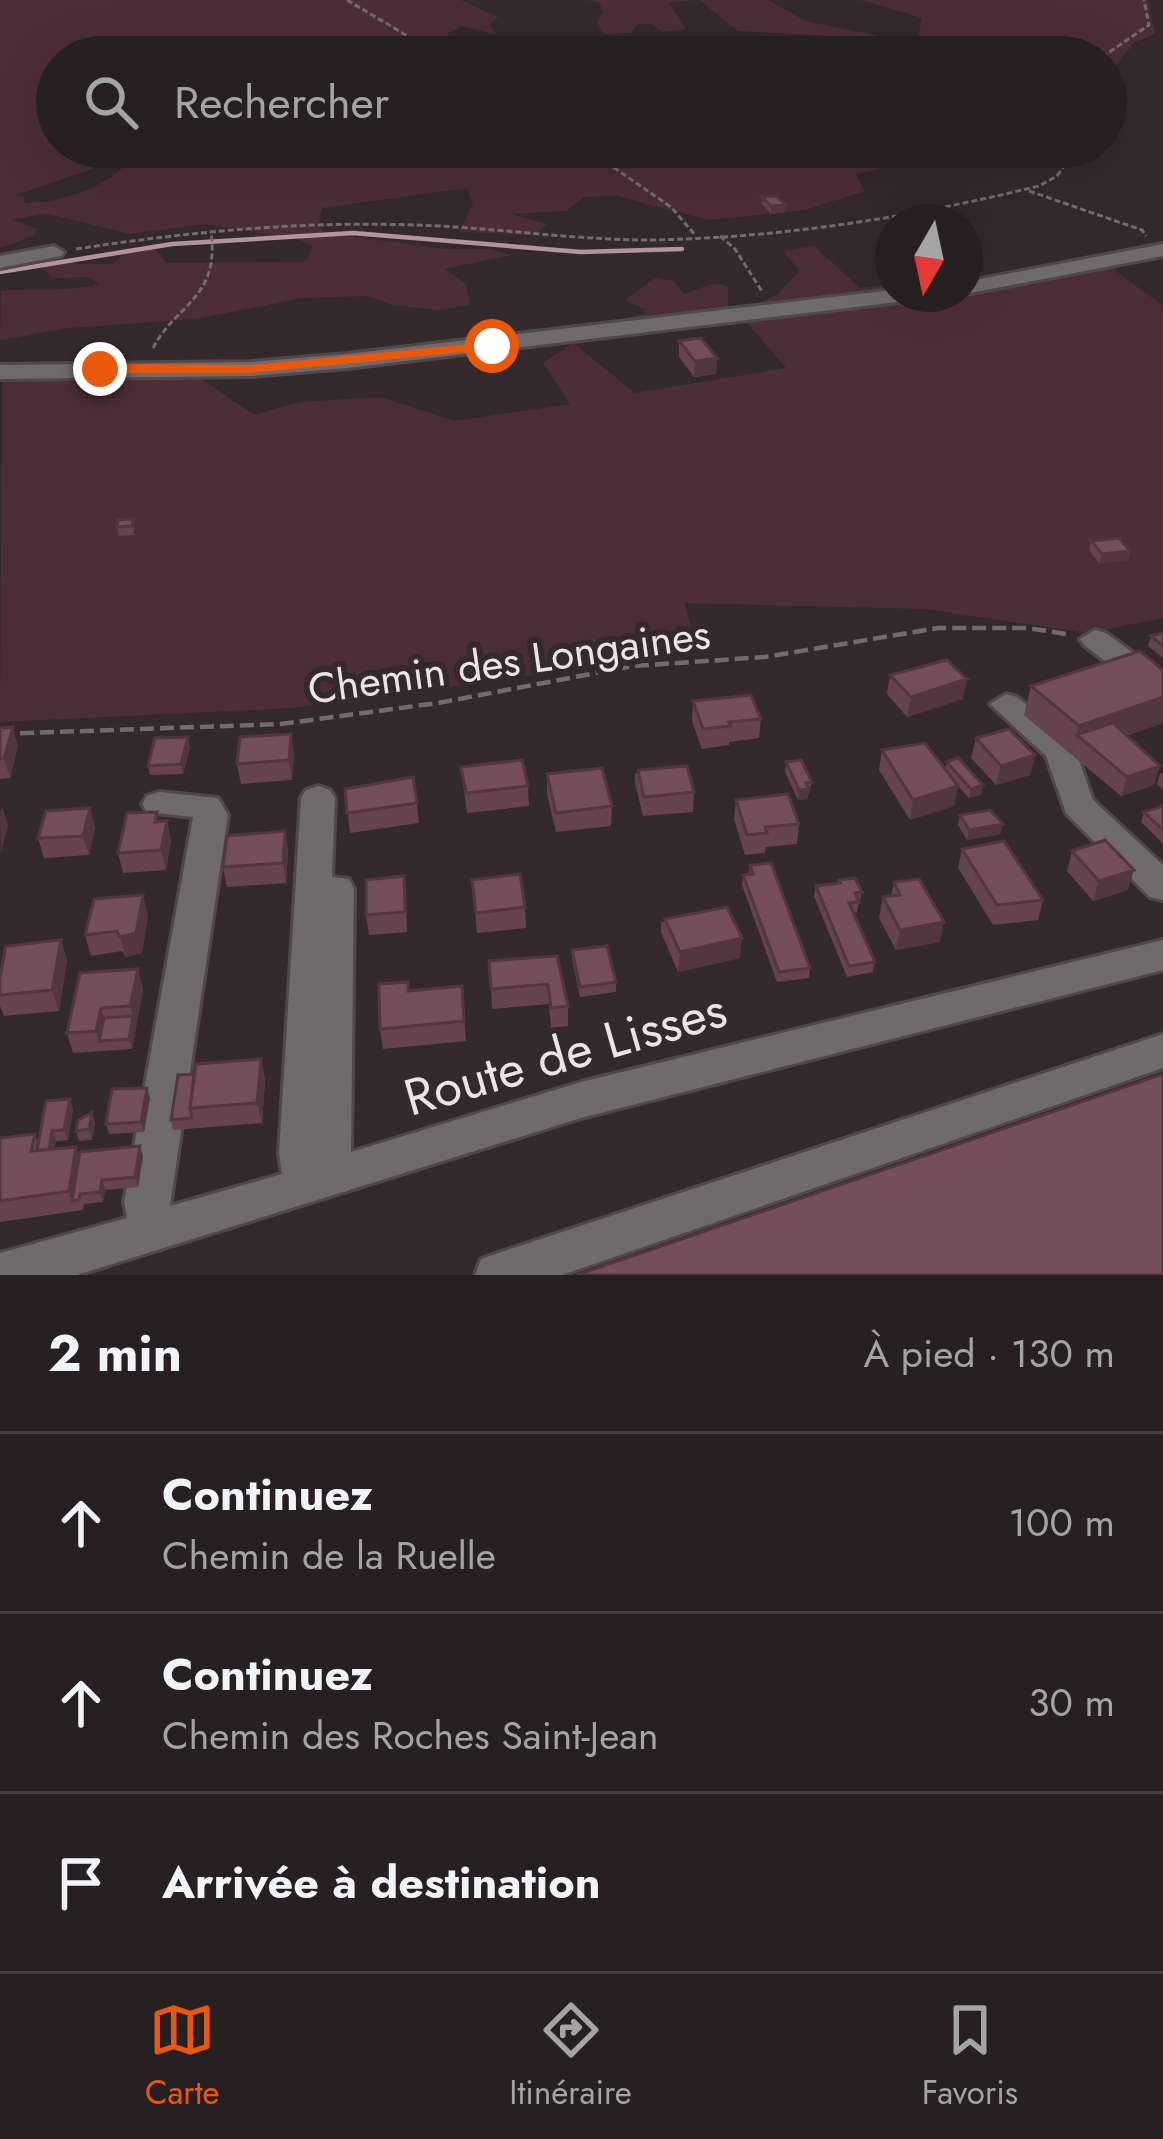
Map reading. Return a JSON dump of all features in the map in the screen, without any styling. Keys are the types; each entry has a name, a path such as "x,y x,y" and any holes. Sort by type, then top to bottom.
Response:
{"street":[{"path":"983,285 1159,251"},
{"path":"0,262 54,253"},
{"path":"0,372 187,371 454,351 875,298"},
{"path":"1095,639 1163,690"},
{"path":"1006,704 1061,752 1078,805 1163,887"},
{"path":"318,798 302,1153 321,1181"},
{"path":"154,1233 146,1202 211,815 206,806 194,803 159,804"},
{"path":"321,1181 328,1148 336,889"},
{"name":"Route de Lisses","path":"1,1275 154,1233 580,1100 1163,955"},
{"path":"498,1275 1163,1051"}],"path":[{"path":"347,0 408,36"},
{"path":"1127,40 1149,25 1144,0"},
{"path":"614,168 671,207 698,237"},
{"path":"54,253 211,230 338,224 651,239 720,236 904,216 1024,190 1051,181 1061,168"},
{"path":"1024,190 1142,230 1159,251"},
{"path":"144,370 164,326 187,311 210,268 211,230"},
{"path":"720,236 735,249 770,302 766,310"},
{"name":"Chemin des Longaines","path":"0,734 281,724 438,703 633,666 765,657 954,627 1028,628 1095,639"}],"shaded area":[{"path":"0,0 461,0 498,17 489,25 497,35 461,26 448,36 36,36 36,168 95,168 16,195 24,197 25,203 64,198 92,188 122,168 884,168 856,174 865,191 805,210 708,220 617,196 584,197 566,211 512,214 547,224 534,235 459,232 473,203 467,188 322,208 318,225 325,233 446,249 491,249 511,255 445,269 466,284 470,305 439,310 392,305 368,296 302,298 195,319 69,328 0,340 1,291 99,284 87,277 53,278 41,267 53,258 113,264 128,250 155,248 166,263 301,262 313,246 298,239 205,224 130,234 44,213 13,220 37,229 34,236 0,248"},
{"path":"586,0 695,0 669,3 686,29 662,32 652,24 638,24 631,33 604,34 597,22 603,12 599,2"},
{"path":"699,0 768,0 806,21 879,36 832,36 738,31"},
{"path":"861,0 1148,0 1155,34 1135,42 1127,52 1127,36 918,36 922,18"},
{"path":"814,246 860,288 875,286 875,312 983,312 983,291 1112,268 1163,306 1163,618 1087,633 926,609 684,603 699,653 293,708 0,722 2,379 199,377 254,415 300,402 380,397 455,421 570,404 543,363 573,343 635,393 786,368 738,312 777,295 800,270 782,251"},
{"path":"656,278 674,281 683,294 711,285 728,287 728,307 616,328 626,318 644,314 645,309 624,300"}],"building":[{"path":"776,196 786,205 771,206 762,197"},
{"path":"701,338 717,358 695,361 679,341"},
{"path":"133,519 132,526 117,527 118,520"},
{"path":"1119,538 1130,551 1102,554 1091,541"},
{"path":"1140,651 1163,670 1163,697 1079,726 1031,686"},
{"path":"947,660 967,679 911,697 890,675"},
{"path":"751,695 761,719 703,729 693,701"},
{"path":"1113,723 1160,766 1127,777 1077,735"},
{"path":"13,727 4,758 0,759 0,728"},
{"path":"1009,729 1035,755 1001,766 976,738"},
{"path":"291,734 289,760 237,764 240,737"},
{"path":"188,737 181,764 148,766 155,738"},
{"path":"925,743 958,786 913,800 882,750"},
{"path":"958,758 983,785 971,789 947,762"},
{"path":"522,760 528,786 466,793 461,767"},
{"path":"801,760 812,782 806,783 809,789 799,790 786,762"},
{"path":"687,766 694,792 644,797 638,770"},
{"path":"602,768 612,806 556,813 547,774"},
{"path":"413,777 417,803 347,813 345,789"},
{"path":"788,794 799,824 765,827 767,833 747,835 736,800"},
{"path":"1163,806 1163,830 1144,812"},
{"path":"90,808 83,836 38,838 46,811"},
{"path":"990,810 1003,824 969,830 960,815"},
{"path":"157,812 155,822 167,821 161,850 118,853 127,813"},
{"path":"285,831 283,863 223,867 227,836"},
{"path":"1105,840 1134,870 1099,881 1072,851"},
{"path":"1004,841 1043,900 997,905 962,849"},
{"path":"771,863 810,968 779,972 743,875 753,874 750,865"},
{"path":"520,874 525,907 476,913 472,880"},
{"path":"404,876 405,912 366,915 366,880"},
{"path":"855,878 862,892 855,893 859,902 849,903 875,962 849,966 816,886"},
{"path":"919,879 944,922 900,930 883,897 900,895 894,882"},
{"path":"143,895 136,933 85,935 94,899"},
{"path":"727,907 742,938 680,952 665,919"},
{"path":"61,940 52,990 0,995 6,946"},
{"path":"607,946 616,982 580,987 572,950"},
{"path":"557,956 568,1006 551,1008 548,984 491,989 489,961"},
{"path":"138,969 130,1006 101,1008 96,1031 67,1033 80,973"},
{"path":"408,982 408,991 462,986 464,1021 380,1029 379,984"},
{"path":"133,1016 129,1039 99,1041 104,1018"},
{"path":"261,1059 257,1103 190,1108 196,1064"},
{"path":"194,1074 192,1118 171,1120 178,1075"},
{"path":"1163,1074 1163,1275 577,1275"},
{"path":"147,1088 141,1122 106,1124 112,1089"},
{"path":"70,1099 64,1130 52,1131 49,1149 37,1150 46,1101"},
{"path":"92,1113 89,1129 76,1131 78,1120"},
{"path":"35,1134 31,1151 76,1147 69,1191 0,1201 0,1138"},
{"path":"140,1146 135,1177 102,1180 100,1192 80,1194 79,1200 72,1201 80,1152"}],"waterway":[{"path":"0,272 172,244 353,233 581,252 682,249"}],"route":[{"path":"100,369 252,369 492,346"}]}
